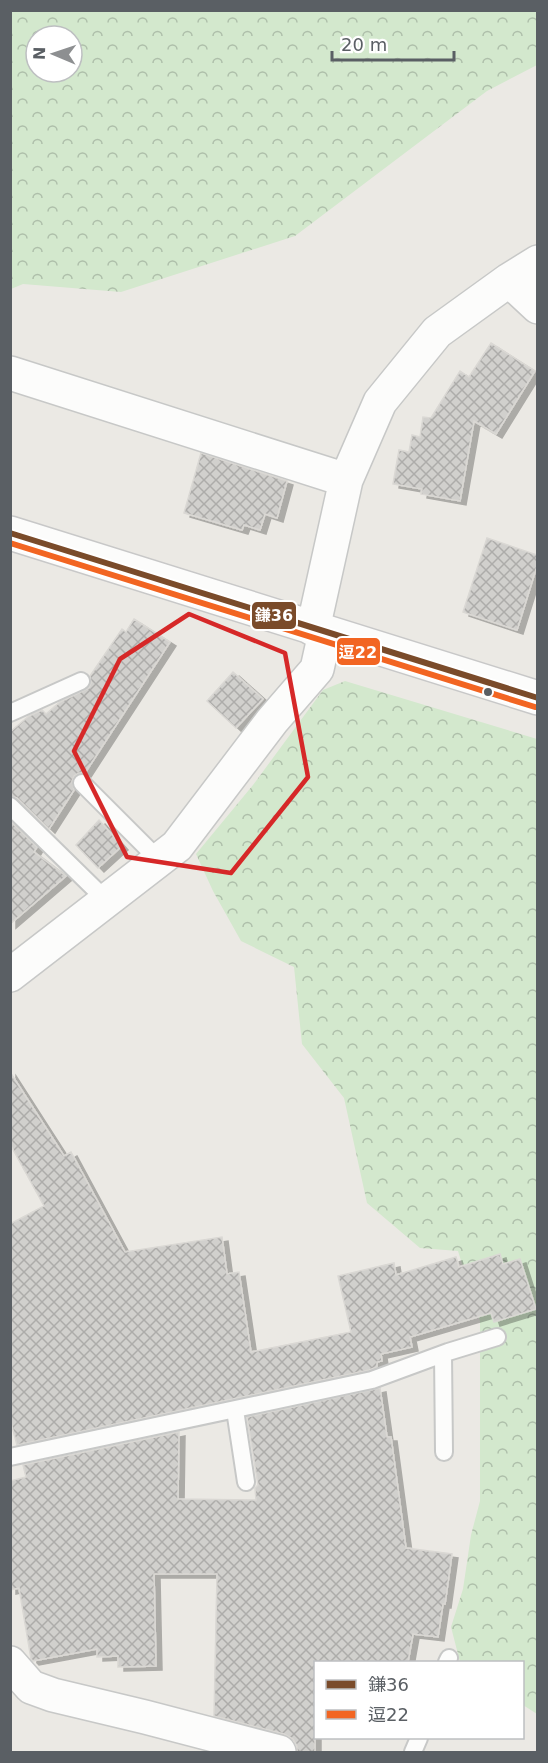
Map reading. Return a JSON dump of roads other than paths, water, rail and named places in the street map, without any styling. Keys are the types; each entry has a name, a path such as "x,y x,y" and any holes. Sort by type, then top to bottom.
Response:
{"street":[{"path":"10,975 177,846 272,721 317,669 319,631 346,480 380,402 437,332 537,262"},
{"path":"509,280 537,307"},
{"path":"10,373 346,480"},
{"path":"10,532 537,698"},
{"path":"17,1684 270,1752"}],"lane":[{"path":"10,713 81,681"},
{"path":"82,783 159,860"},
{"path":"10,806 107,901"},
{"path":"10,1456 372,1380 442,1354 497,1337"},
{"path":"442,1354 444,1452"},
{"path":"235,1410 246,1482"}]}
